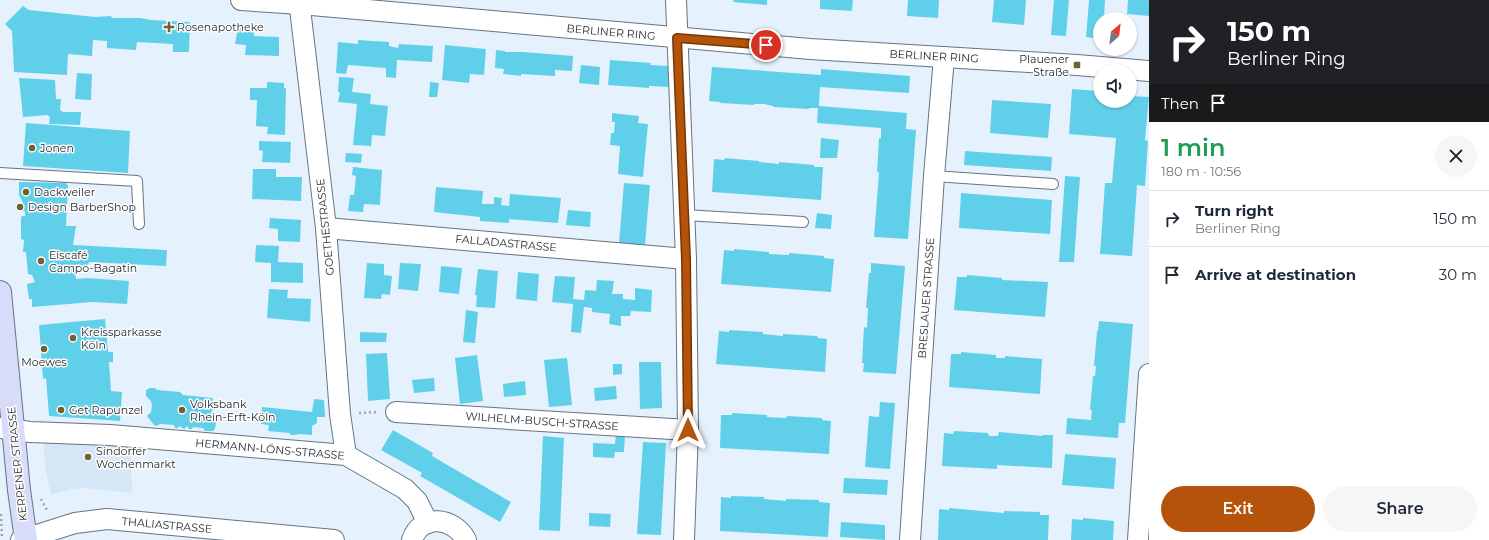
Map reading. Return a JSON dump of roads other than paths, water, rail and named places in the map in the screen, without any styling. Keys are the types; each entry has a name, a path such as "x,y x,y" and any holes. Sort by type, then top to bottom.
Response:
{"street":[{"name":"BERLINER RING","path":"250,0 300,2 677,38 810,49 1149,71"},
{"path":"676,0 686,259 688,430 684,540"},
{"name":"GOETHESTRASSE","path":"300,2 326,228 340,414 346,455"},
{"name":"BRESLAUER STRASSE","path":"910,540 934,176 944,57"},
{"name":"FALLADASTRASSE","path":"326,228 686,259"},
{"name":"KERPENER STRASSE","path":"0,292 6,429 18,490 24,540"},
{"path":"1138,540 1149,374"},
{"name":"WILHELM-BUSCH-STRASSE","path":"396,412 688,430"},
{"name":"HERMANN-LÖNS-STRASSE","path":"6,429 30,432 110,435 346,455 405,489 417,501 428,523"},
{"name":"THALIASTRASSE","path":"24,540 75,523 107,519 211,534 334,540"},
{"path":"412,540 420,528 428,523 437,521 454,525 466,540"}],"lane":[{"path":"0,173 137,181 139,224"},
{"path":"934,176 1052,184"},
{"path":"685,215 803,222"}],"place":[{"name":"Rosenapotheke","path":"169,27"},
{"name":"Plauener Straße","path":"1077,65"},
{"name":"Jonen","path":"32,148"},
{"name":"Dackweiler","path":"26,192"},
{"name":"Design BarberShop","path":"20,207"},
{"name":"Eiscafé Campo-Bagatin","path":"41,261"},
{"name":"Kreissparkasse Köln","path":"73,338"},
{"name":"Moewes","path":"44,349"},
{"name":"Get Rapunzel","path":"61,410"},
{"name":"Volksbank Rhein-Erft-Köln","path":"182,410"},
{"name":"Sindorfer Wochenmarkt","path":"88,457"}]}
